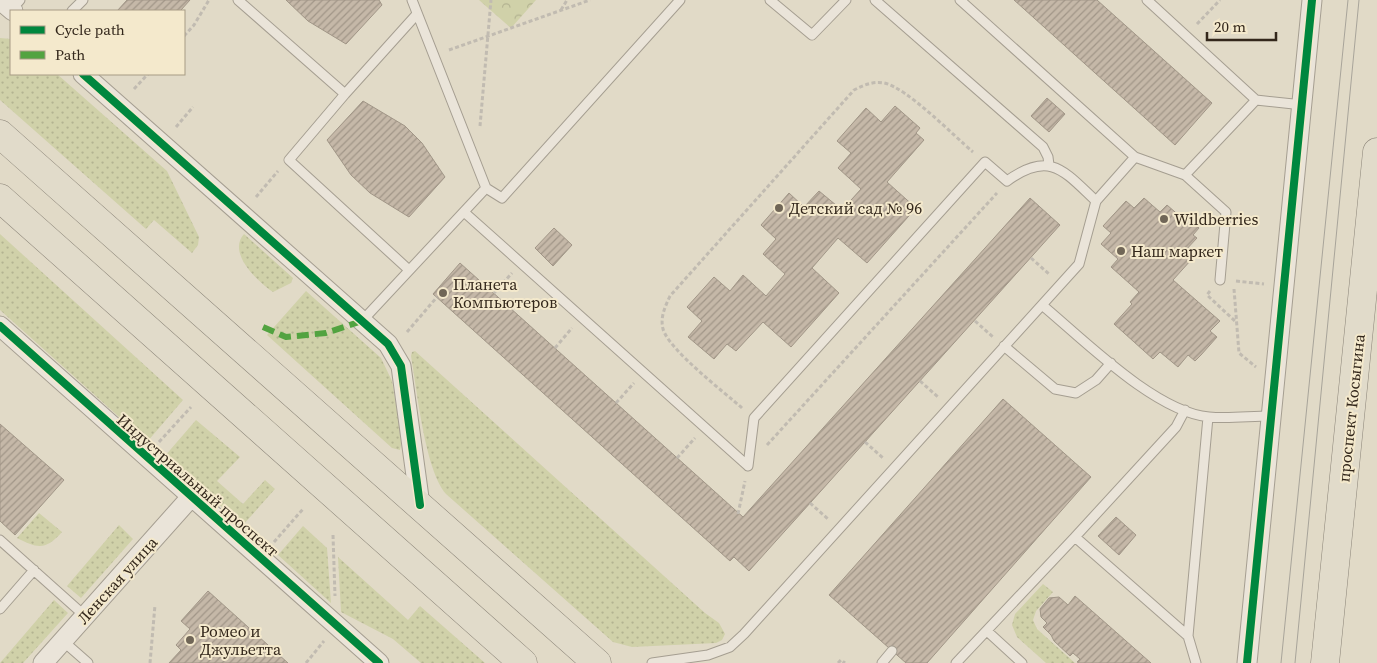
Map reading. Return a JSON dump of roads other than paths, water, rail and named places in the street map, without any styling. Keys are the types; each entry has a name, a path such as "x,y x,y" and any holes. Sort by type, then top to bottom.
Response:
{"main road":[{"path":"0,134 596,663"},
{"name":"проспект Косыгина","path":"1326,663 1377,152"},
{"path":"0,198 523,663"}],"street":[{"path":"1246,663 1312,0"},
{"path":"84,75 388,344 401,366 420,505"},
{"name":"Индустриальный проспект","path":"0,326 379,663"},
{"name":"Ленская улица","path":"43,663 191,497"}],"lane":[{"path":"73,10 82,0"},
{"path":"238,0 345,94"},
{"path":"412,0 432,56 486,188 502,198 680,0"},
{"path":"770,0 812,35 846,0"},
{"path":"875,0 1043,147 1048,157 1049,165"},
{"path":"960,0 1136,158 1186,175 1226,212 1220,280"},
{"path":"1147,0 1256,100 1302,105"},
{"path":"409,270 289,160 417,14"},
{"path":"1186,175 1256,100"},
{"path":"652,663 708,655 730,648 1079,264 1096,201 1136,158"},
{"path":"464,212 748,466 754,418 985,162 1007,181 1026,170 1049,165 1063,170 1096,201"},
{"path":"362,320 486,188"},
{"path":"1042,305 1138,387 1185,410 1208,417 1271,416"},
{"path":"1004,346 1055,389 1076,393 1096,380 1111,363"},
{"path":"956,663 1176,427 1185,410"},
{"path":"1196,663 1188,636 1208,417"},
{"path":"1075,537 1188,636"},
{"path":"0,540 85,616"},
{"path":"0,609 34,570"},
{"path":"987,631 1022,663"},
{"path":"63,641 88,663"},
{"path":"882,663 892,651"}],"tram line":[{"path":"1281,663 1348,0"},
{"path":"1295,663 1359,0"}],"place":[{"name":"Детский сад № 96","path":"779,208"},
{"name":"Wildberries","path":"1164,219"},
{"name":"Наш маркет","path":"1121,251"},
{"name":"Планета Компьютеров","path":"443,293"},
{"name":"Ромео и Джульетта","path":"190,640"}]}
